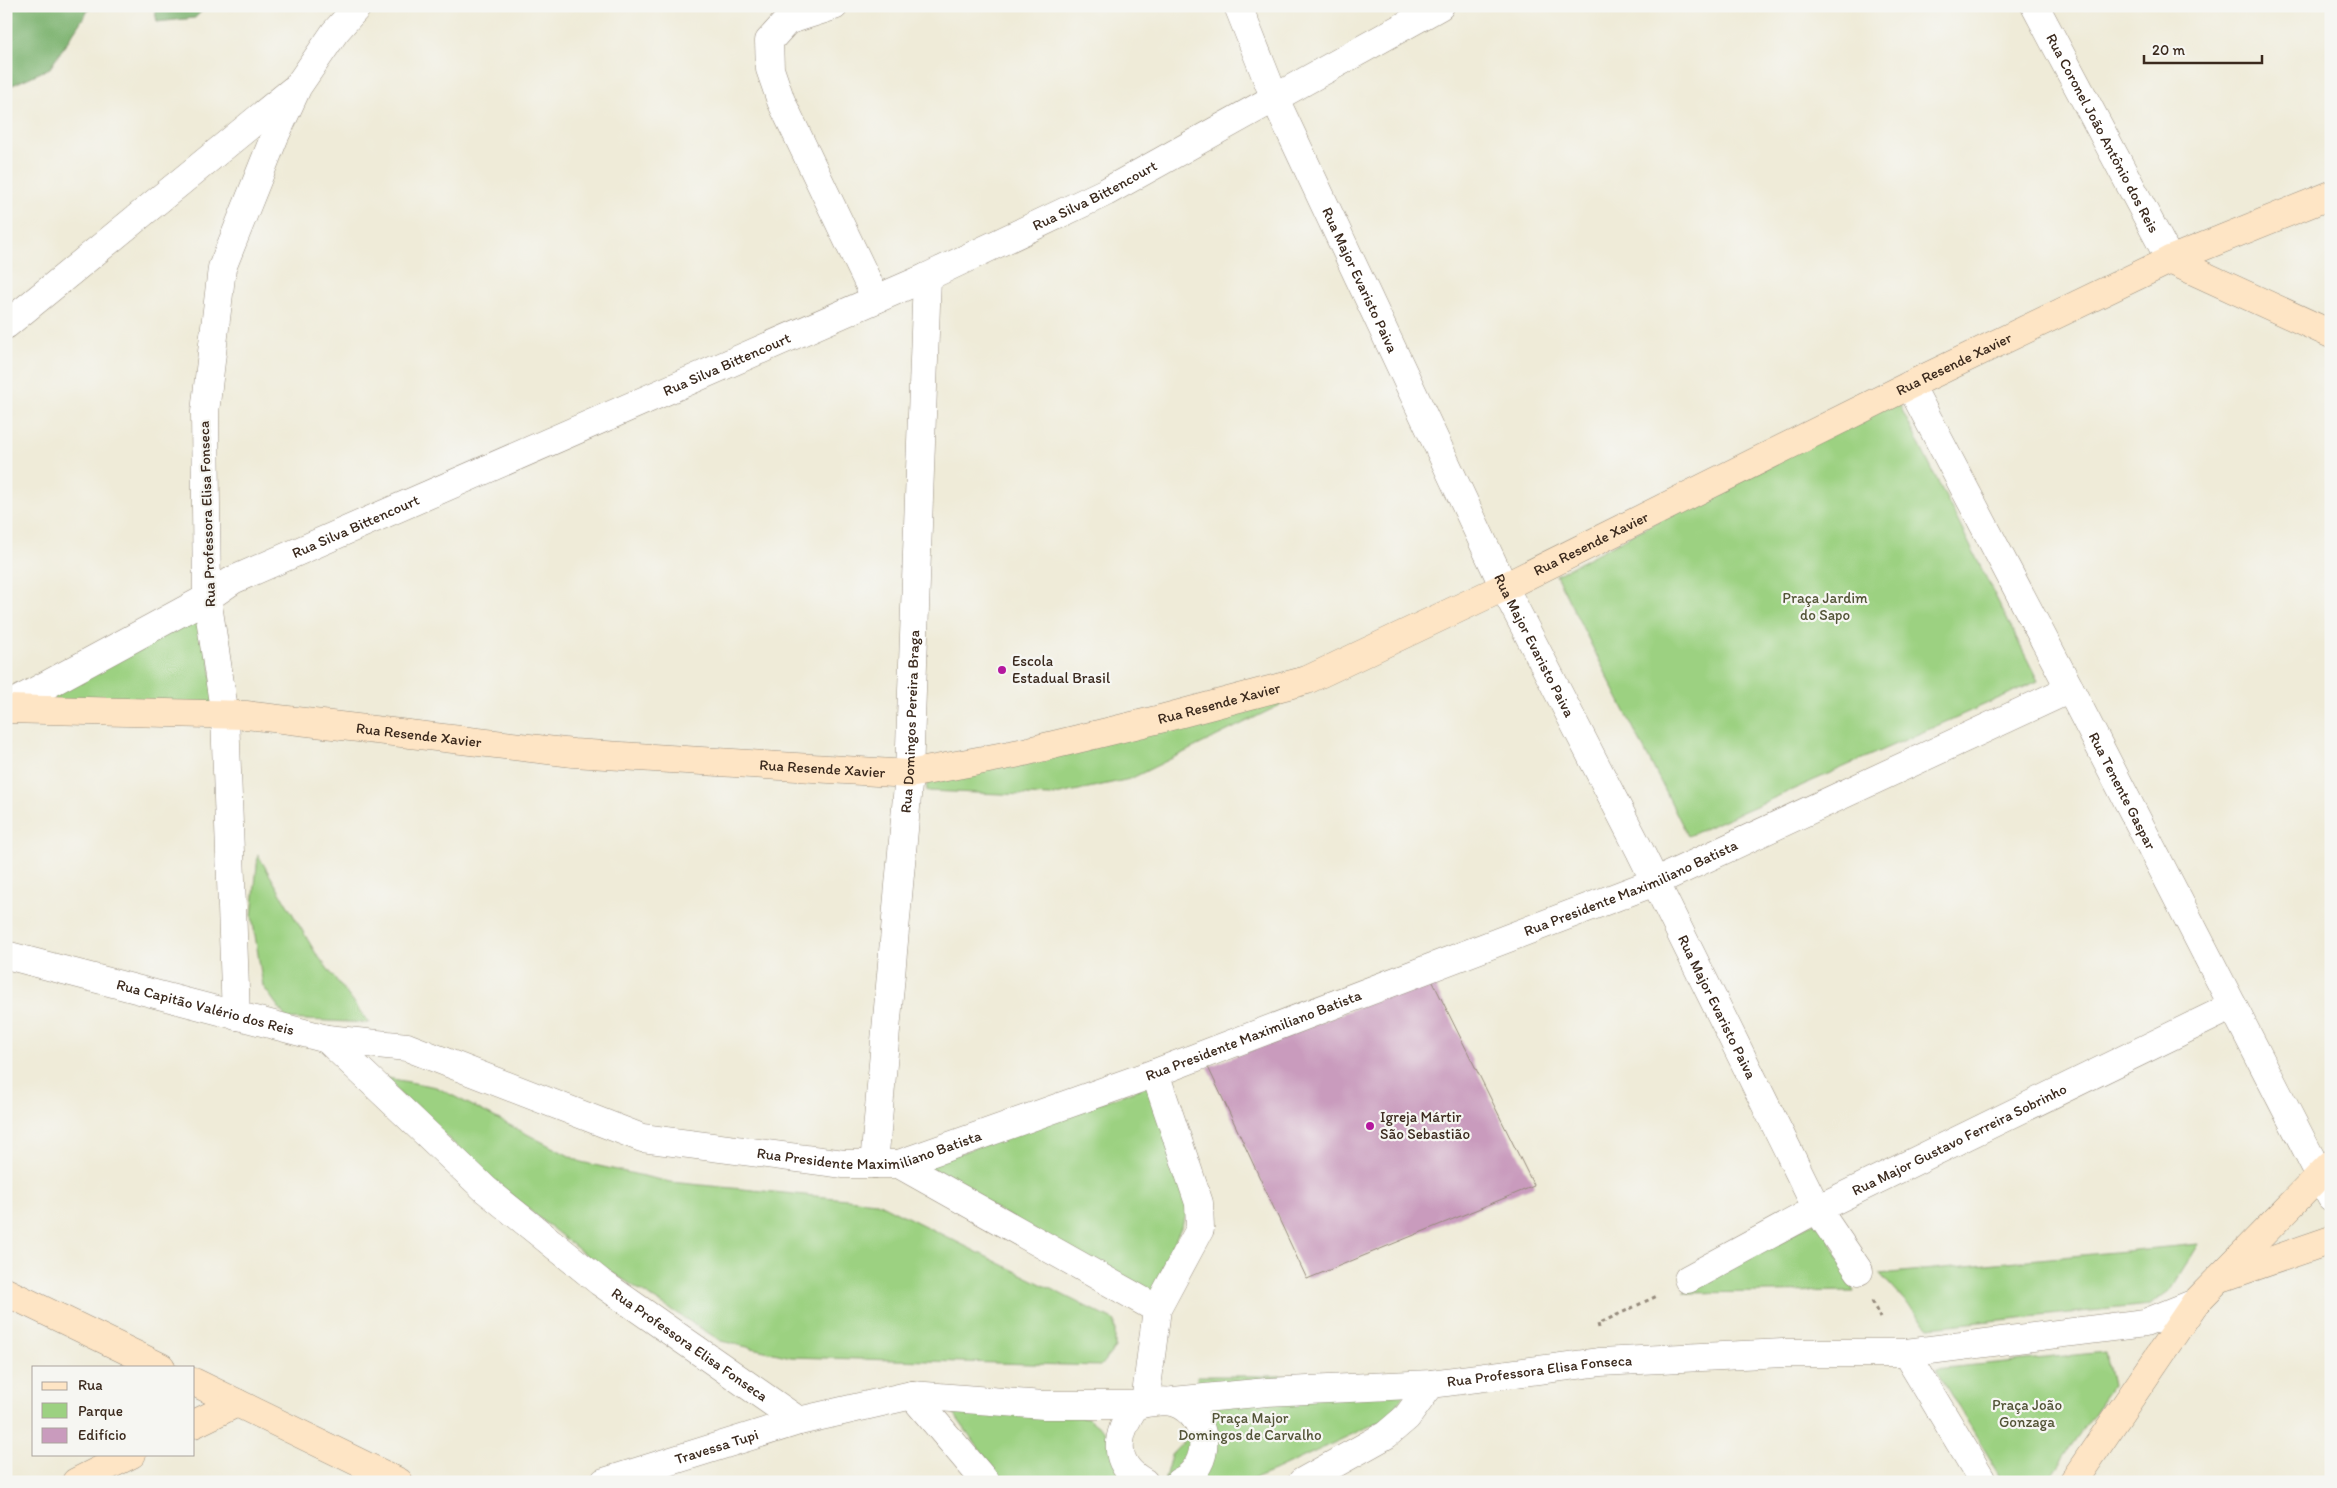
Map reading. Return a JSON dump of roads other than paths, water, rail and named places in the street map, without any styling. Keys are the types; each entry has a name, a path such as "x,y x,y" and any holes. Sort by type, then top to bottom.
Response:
{"main road":[{"name":"Rua Resende Xavier","path":"6,708 225,716 246,715 573,753 909,774 1020,753 1160,719 1306,680 1504,587 2170,260 2331,195"},
{"path":"2170,260 2331,334"},
{"path":"2073,1482 2196,1303 2327,1179"},
{"path":"2220,1279 2331,1240"},
{"path":"6,1292 159,1366"},
{"path":"195,1382 399,1482"},
{"path":"195,1424 237,1403"},
{"path":"76,1482 128,1456"}],"street":[{"name":"Rua Professora Elisa Fonseca","path":"236,1016 225,716 208,598 204,412 222,268 298,86 335,32 358,6"},
{"path":"834,6 787,21 769,41 770,69 781,101 876,299"},
{"name":"Rua Major Evaristo Paiva","path":"1238,6 1275,99 1504,587 1655,882 1817,1209 1859,1271"},
{"name":"Rua Silva Bittencourt","path":"6,708 208,598 242,576 927,277 1106,192 1440,6"},
{"name":"Rua Coronel João Antônio dos Reis","path":"2035,6 2170,260"},
{"name":"Rua Professora Elisa Fonseca","path":"6,325 298,86"},
{"name":"Rua Domingos Pereira Braga","path":"886,1164 909,774 927,277"},
{"name":"Rua Tenente Gaspar","path":"1910,386 2070,689 2233,1006 2327,1179"},
{"name":"Rua Presidente Maximiliano Batista","path":"406,1047 642,1138 844,1164 886,1164 1155,1073 1655,882 2070,689"},
{"name":"Rua Capitão Valério dos Reis","path":"6,955 327,1039 406,1047"},
{"name":"Rua Major Gustavo Ferreira Sobrinho","path":"1688,1279 1817,1209 2233,1006"},
{"name":"Rua Professora Elisa Fonseca","path":"327,1039 486,1190 600,1282 799,1421"},
{"path":"1144,1482 1133,1476 1122,1460 1119,1442 1127,1418 1141,1404 1157,1309 1200,1229 1199,1204 1155,1073"},
{"path":"886,1164 1157,1309"},
{"path":"1980,1482 1981,1478 1906,1353 2145,1323 2196,1303"},
{"name":"Rua Professora Elisa Fonseca","path":"1141,1404 1267,1392 1431,1384 1600,1362 1783,1353 1906,1353"},
{"path":"1302,1482 1386,1435 1407,1416 1431,1384"},
{"path":"912,1395 986,1482"},
{"path":"799,1421 912,1395 1044,1405 1141,1404"},
{"path":"1173,1402 1190,1410 1201,1426 1205,1445 1200,1464 1187,1478 1179,1482"},
{"name":"Travessa Tupi","path":"604,1482 799,1421"}],"place":[{"name":"Escola Estadual Brasil","path":"1002,670"},
{"name":"Igreja Mártir São Sebastião","path":"1370,1126"}],"park label":[{"name":"Praça Jardim do Sapo","path":"1825,606"},
{"name":"Praça João Gonzaga","path":"2027,1414"},
{"name":"Praça Major Domingos de Carvalho","path":"1250,1426"}]}
